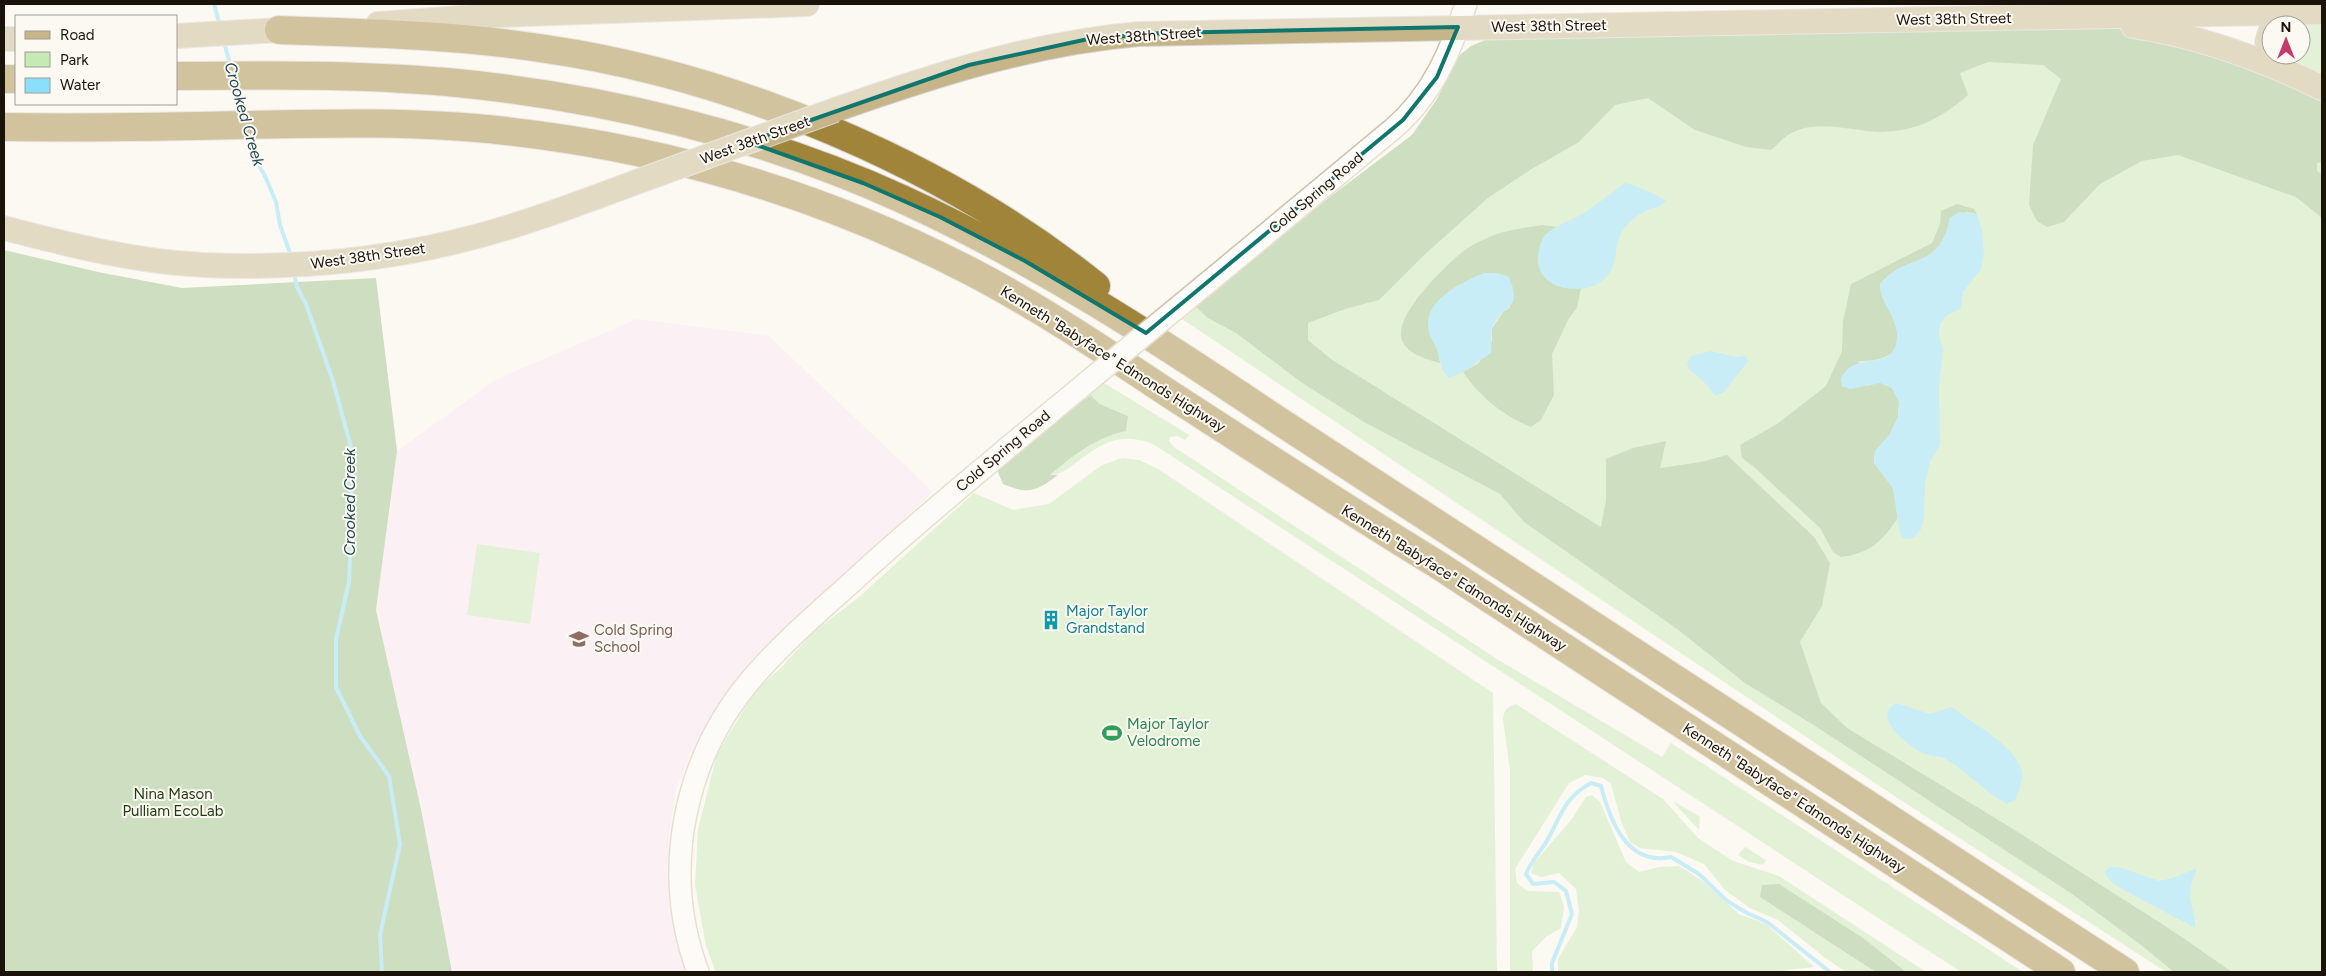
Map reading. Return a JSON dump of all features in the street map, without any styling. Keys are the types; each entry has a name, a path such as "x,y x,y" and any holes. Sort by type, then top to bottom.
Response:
{"highway":[{"path":"279,30 431,36 547,49 634,66 763,104 854,141 921,174 971,202 1066,262 1177,352"},
{"path":"178,76 295,75 386,77 522,91 619,108 753,144 864,183 940,217 1041,270 1177,352 1273,417 2125,972"},
{"name":"Kenneth \"Babyface\" Edmonds Highway","path":"4,127 81,128 405,124 505,130 649,154 716,170 800,196 853,216 942,257 1021,299 1074,331 1351,512 1452,574 2060,972"},
{"path":"4,137 81,128"}],"main road":[{"path":"178,36 501,15 807,4"},
{"name":"West 38th Street","path":"2305,15 2322,12"},
{"path":"2044,18 2130,25 2162,31 2228,49 2290,72 2322,88"},
{"name":"West 38th Street","path":"4,228 54,241 186,263 295,266 355,260 478,236 533,219 836,110 970,65 1037,48 1088,39 1162,33 1458,27 2044,18 2261,19"},
{"path":"2283,65 2290,72"}],"street":[{"name":"Cold Spring Road","path":"698,972 689,943 682,907 681,851 684,816 693,785 709,744 720,723 752,678 783,644 920,521 1403,120 1437,77 1466,4"}],"highlighted area":[{"path":"1458,27 1437,77 1403,120 1146,333 1025,261 940,217 863,183 748,142 969,65 1088,39 1162,33"}],"shaded area":[{"name":"Cold Spring School","path":"637,319 769,336 933,492 746,667 697,739 676,788 669,834 668,894 683,955 690,972 452,972 421,809 376,610 397,451 497,379"}],"green space":[{"path":"2322,22 2322,78 2295,65 2311,65 2311,23"},
{"path":"1977,27 2086,27 2140,31 2166,36 2225,55 2322,97 2322,162 2317,163 2317,171 2322,174 2322,218 2296,197 2178,155 2142,161 2100,184 2064,222 2047,227 2037,221 2029,205 2033,145 2061,79 2043,65 1988,62 1960,73 1968,95 1938,117 1916,126 1879,132 1821,126 1810,127 1788,135 1771,150 1746,147 1695,130 1648,98 1615,105 1579,142 1530,170 1488,198 1423,256 1379,300 1345,309 1308,323 1308,340 1331,359 1601,527 1606,500 1606,459 1633,448 1666,441 1660,468 1701,462 1727,455 1814,537 1830,563 1822,606 1800,642 1821,703 1847,728 2010,827 2176,933 2232,972 2174,972 2072,894 1812,724 1745,683 1677,629 1524,522 1500,494 1364,422 1301,382 1236,333 1208,318 1196,307 1330,197 1412,135 1437,99 1460,55 1471,46 1490,38"},
{"path":"2083,28 2117,30 2322,97 2322,972 2166,972 1896,797 1182,319 1236,272 1412,135 1437,99 1460,55 1471,46"},
{"path":"1957,204 1974,209 1977,214 1967,212 1950,218 1945,235 1930,254 1901,267 1880,284 1882,296 1895,324 1897,343 1895,349 1884,357 1877,360 1859,361 1867,386 1880,382 1892,388 1899,402 1898,417 1890,434 1875,452 1874,463 1893,488 1898,518 1886,534 1874,545 1860,553 1841,557 1833,552 1820,528 1742,458 1740,445 1777,424 1826,386 1842,351 1843,321 1851,284 1932,243 1940,224 1941,211"},
{"path":"1542,225 1558,227 1545,235 1547,280 1563,287 1581,288 1577,308 1569,318 1552,354 1554,395 1541,420 1531,427 1493,405 1477,390 1463,372 1479,363 1492,341 1492,329 1503,312 1511,307 1458,285 1433,307 1430,335 1437,348 1440,363 1411,351 1406,347 1401,336 1402,326 1414,303 1433,280 1463,252 1476,243 1494,235"},
{"name":"Nina Mason Pulliam EcoLab","path":"4,250 98,272 182,288 376,278 397,451 376,610 421,809 452,972 4,972"},
{"path":"1104,383 1189,435 1185,440 1177,436 1170,437 1169,441 1174,447 1497,659 1662,757 1671,743 2023,972 1961,972 1153,444 1131,439 1112,441 1095,449 1063,471 1049,476 1094,443 1126,431 1128,416 1100,404 1090,395"},
{"path":"1090,395 1100,404 1128,416 1126,431 1104,438 1085,448 1050,475 1058,475 1038,488 1026,490 1003,484 997,470"},
{"name":"Major Taylor Velodrome","path":"1122,458 1139,460 1158,469 1493,693 1497,972 716,972 706,946 695,885 698,829 717,754 755,691 781,668 811,634 859,597 974,493 1013,510 1049,504 1102,465"},
{"path":"477,544 540,553 530,624 467,615"},
{"path":"1516,704 1663,799 1698,838 1733,861 1779,876 1926,972 1846,972 1778,920 1750,908 1725,890 1704,864 1676,852 1640,848 1630,842 1622,824 1611,784 1603,778 1585,775 1569,783 1515,869 1517,883 1527,891 1559,892 1564,907 1561,928 1547,936 1532,951 1533,972 1510,972 1510,771 1503,719 1506,709"},
{"path":"1592,795 1600,802 1626,862 1639,872 1659,867 1679,866 1701,880 1739,914 1766,924 1814,967 1772,972 1558,972 1558,959 1577,927 1579,910 1576,889 1559,873 1541,877 1531,873 1534,863 1572,819 1586,797"},
{"path":"1674,803 1700,817 1699,830"},
{"path":"1745,847 1766,860 1763,865 1749,862 1738,855"},
{"path":"1779,884 1863,938 1906,972 1876,972 1760,897 1762,885"}],"water":[{"path":"1625,183 1646,190 1666,201 1639,215 1625,227 1620,236 1611,271 1601,282 1592,286 1571,289 1551,283 1539,268 1539,251 1545,235 1578,217"},
{"path":"1959,212 1977,214 1982,229 1984,254 1981,269 1963,292 1961,308 1946,316 1940,324 1939,335 1943,350 1939,385 1940,445 1930,462 1925,484 1924,517 1921,529 1914,538 1904,539 1900,534 1893,488 1874,463 1875,451 1890,434 1898,417 1899,402 1892,388 1880,383 1850,389 1842,386 1841,379 1847,370 1855,365 1889,356 1894,349 1897,331 1893,318 1883,299 1880,284 1901,267 1930,254 1945,235 1950,218"},
{"path":"1484,273 1508,276 1513,288 1513,302 1495,321 1491,332 1491,353 1463,372 1449,378 1443,371 1438,351 1431,337 1428,325 1430,314 1435,304 1443,296 1464,282"},
{"path":"1711,351 1736,357 1745,356 1748,361 1723,393 1715,396 1706,384 1689,369 1687,364 1691,356"},
{"path":"1896,703 1930,714 1952,707 1993,736 2004,745 2019,763 2022,780 2015,800 2007,804 1944,758 1918,751 1902,739 1890,724 1887,716 1889,709"},
{"path":"2110,867 2119,867 2159,881 2173,878 2197,868 2191,885 2190,896 2195,928 2115,885 2107,877 2105,871"}],"waterway":[{"name":"Crooked Creek","path":"214,4 220,26"},
{"name":"Crooked Creek","path":"224,42 230,64"},
{"name":"Crooked Creek","path":"235,86 243,115"},
{"name":"Crooked Creek","path":"248,134 254,157 265,176 276,202 280,225 291,256"},
{"name":"Crooked Creek","path":"294,273 297,287 306,304 333,381 351,447 352,516 349,582 336,639 336,687 360,736 389,776 400,844 380,935 382,972"},
{"name":"Crooked Creek","path":"1552,972 1552,963 1572,914 1566,891 1554,882 1533,884 1526,874 1568,802 1581,789 1591,783 1601,786 1616,826 1632,848 1643,855 1656,858 1671,857 1699,874 1727,901 1767,922 1830,972"}],"place":[{"name":"Major Taylor Grandstand","path":"1051,620"},
{"name":"Cold Spring School","path":"579,639"},
{"name":"Major Taylor Velodrome","path":"1112,733"}]}
